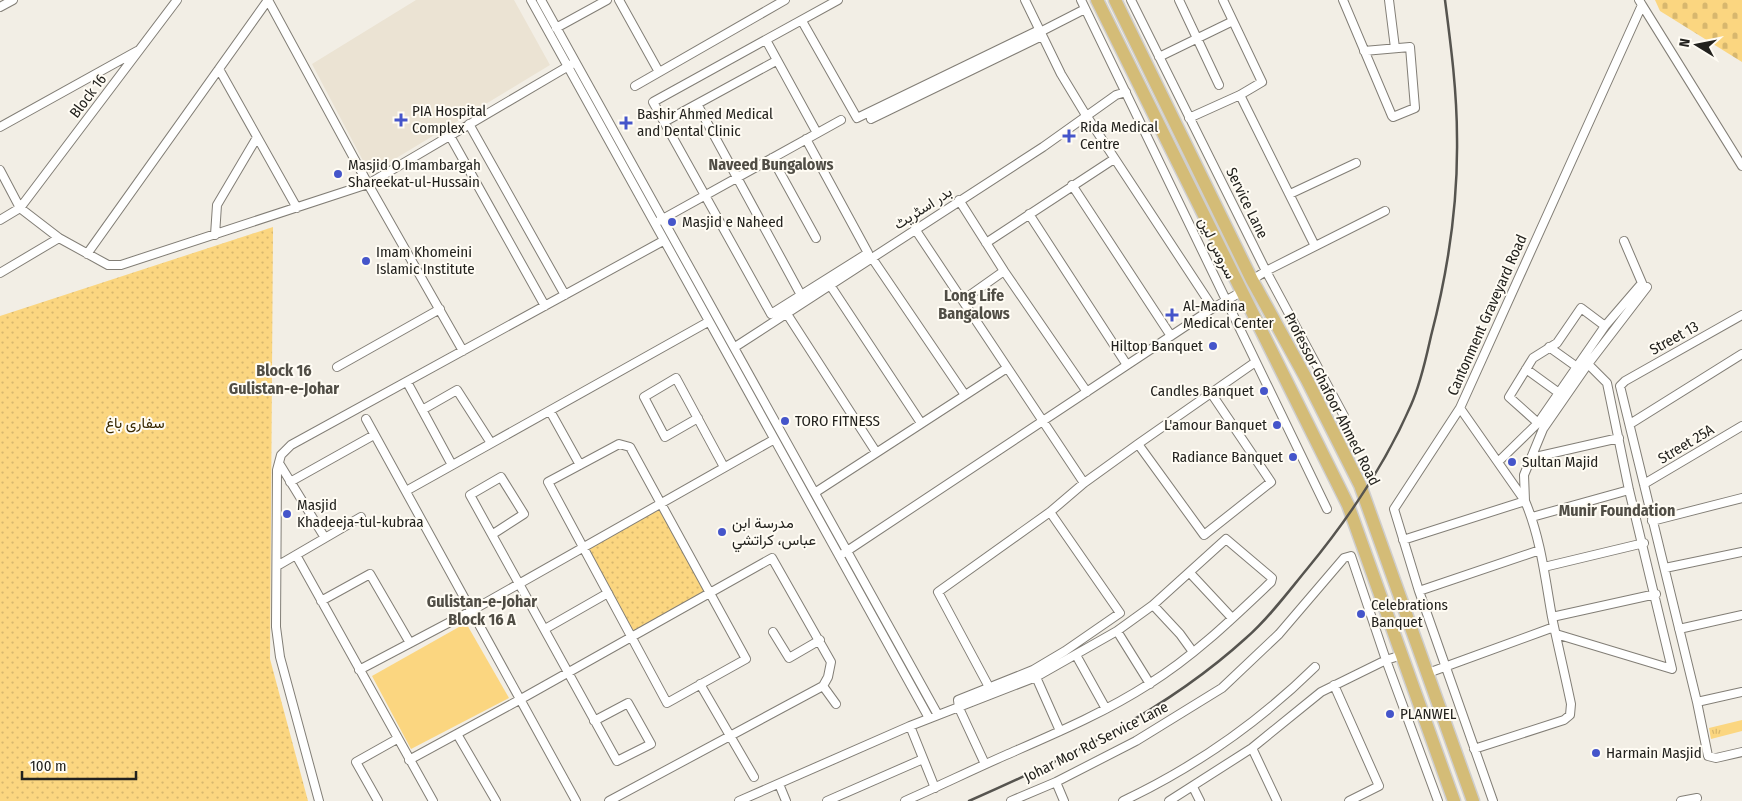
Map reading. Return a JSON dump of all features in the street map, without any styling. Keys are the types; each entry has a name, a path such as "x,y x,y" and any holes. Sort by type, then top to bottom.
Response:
{"main road":[{"path":"1097,0 1348,505 1454,801"},
{"name":"Professor Ghafoor Ahmed Road","path":"1115,0 1252,280 1307,380 1360,485 1473,801"},
{"path":"1141,89 1155,83"},
{"path":"1441,764 1459,760"}],"street":[{"path":"0,7 13,0"},
{"name":"Block 16","path":"20,208 177,0"},
{"path":"87,254 268,0 368,184 463,351"},
{"path":"531,0 572,64 735,347 938,714"},
{"path":"541,0 663,241 929,718"},
{"path":"556,28 607,0"},
{"path":"619,0 659,72"},
{"path":"635,86 785,0"},
{"path":"806,139 868,253 771,314 653,102 838,0"},
{"path":"1025,0 1061,74 1114,159 1213,308"},
{"name":"سروس لین","path":"1081,0 1226,299 1254,363 1327,509"},
{"name":"Service Lane","path":"1131,0 1266,270 1344,416"},
{"path":"1179,0 1219,85"},
{"path":"1189,118 1259,85 1261,79 1223,0"},
{"path":"1342,0 1364,51 1394,117 1415,107 1410,47 1364,51"},
{"path":"1390,0 1395,48"},
{"path":"1640,3 1742,166"},
{"name":"Cantonment Graveyard Road","path":"1474,749 1564,720 1570,715 1571,704 1552,617 1544,567 1532,517 1525,501 1460,408 1640,3"},
{"path":"870,119 1085,9"},
{"path":"802,20 857,118 1041,32"},
{"path":"1159,57 1233,21"},
{"path":"766,40 817,133"},
{"path":"0,127 141,49"},
{"path":"664,122 776,60"},
{"path":"0,170 20,208 59,238 87,254 108,265 120,265 368,184 572,64"},
{"path":"219,70 256,139 297,208"},
{"name":"بدر اسٹریٹ","path":"735,347 1116,96 1126,92"},
{"path":"1240,95 1315,246"},
{"path":"697,104 800,295"},
{"path":"654,224 841,120"},
{"path":"469,124 565,294"},
{"path":"450,136 545,306"},
{"path":"215,235 217,206 256,139"},
{"path":"772,158 816,238"},
{"path":"986,243 1114,159"},
{"path":"1290,194 1356,163"},
{"path":"1072,185 1171,336"},
{"path":"959,200 1004,271 1087,392"},
{"path":"0,220 20,208"},
{"path":"1252,280 1266,270 1385,211"},
{"path":"1029,214 1127,365"},
{"path":"915,229 1084,483"},
{"path":"0,273 59,238"},
{"path":"319,801 280,657 276,626 280,455 291,445 663,241"},
{"path":"1498,462 1538,423 1605,326 1642,283 1624,242"},
{"path":"872,258 965,395"},
{"path":"962,300 1004,271"},
{"path":"830,286 921,423"},
{"path":"1403,540 1525,501 1524,475 1543,430 1588,364 1647,287"},
{"path":"838,557 1226,299 1241,292"},
{"path":"1538,423 1509,398 1526,369 1534,358 1548,347 1558,343 1581,308 1605,326"},
{"path":"337,367 440,309"},
{"path":"787,314 876,452"},
{"name":"Street 13","path":"1630,424 1620,386 1624,381 1742,315"},
{"path":"406,490 708,322"},
{"path":"1548,347 1577,367"},
{"path":"1742,354 1630,424 1652,521 1698,702 1708,756 1711,758 1742,752"},
{"path":"989,687 937,594 1050,512 1084,483 1254,363"},
{"path":"1428,674 1555,631 1672,668 1618,438 1607,382 1588,364"},
{"path":"816,492 1007,368"},
{"path":"1526,369 1559,393"},
{"path":"698,418 665,437 644,397 676,378 698,418 724,467"},
{"path":"407,382 452,464"},
{"path":"422,410 457,390 491,443"},
{"path":"1138,444 1204,535 1271,482 1211,393"},
{"path":"1460,408 1394,509 1419,590 1492,801"},
{"path":"550,411 580,465"},
{"path":"366,419 576,801"},
{"name":"Street 25A","path":"1644,484 1742,426"},
{"path":"290,482 374,435"},
{"path":"1531,458 1618,438"},
{"path":"359,670 471,611 660,502 773,440"},
{"path":"620,444 630,447 746,659 667,703 548,482 580,465 620,444"},
{"path":"279,463 324,538"},
{"path":"492,534 524,514 501,477 470,495 569,672 594,721 617,761 651,744 628,703 594,721"},
{"path":"1532,517 1630,490"},
{"path":"1652,521 1742,498"},
{"path":"985,764 959,708 958,700 1041,665 1065,651 1120,613 1050,512"},
{"path":"277,566 361,517"},
{"path":"739,801 938,714 959,708 1036,677 1117,631 1153,605 1226,539 1272,578 1271,582 1193,652 1150,684 1106,709 1060,731 905,801"},
{"path":"1544,567 1644,543"},
{"path":"1419,590 1540,550"},
{"path":"1665,568 1742,552"},
{"path":"296,555 408,760 433,801"},
{"name":"Johar Mor Rd Service Lane","path":"1010,801 1056,782 1136,741 1222,688 1279,634 1344,558 1351,556 1386,660 1438,801"},
{"path":"408,760 772,558 832,662 824,686 609,801"},
{"path":"1190,573 1232,618"},
{"path":"321,601 370,574 410,643"},
{"path":"545,629 608,593"},
{"path":"1552,617 1656,594"},
{"path":"1153,605 1180,634 1193,652"},
{"path":"1680,629 1742,615"},
{"path":"1117,631 1150,684"},
{"path":"772,632 789,658 820,640"},
{"path":"1076,655 1106,709"},
{"path":"1169,801 1252,748 1322,692 1386,660 1402,655"},
{"path":"1122,801 1161,783 1251,723 1293,689 1315,667"},
{"path":"1036,677 1060,731"},
{"path":"700,684 754,777"},
{"path":"1334,685 1379,786 1349,801"},
{"path":"824,686 836,704"},
{"path":"1698,702 1742,692"},
{"path":"910,726 935,788"},
{"path":"457,734 496,801"},
{"path":"378,801 356,762 397,739"},
{"path":"1252,748 1277,801"},
{"path":"827,801 924,759"},
{"path":"1056,782 1064,801"},
{"path":"779,784 786,801"},
{"path":"1193,787 1200,801"},
{"path":"1681,801 1697,798"}],"shaded area":[{"name":"PIA Hospital Complex","path":"416,0 514,0 550,65 370,174 312,64"}],"green space":[{"path":"1655,0 1742,0 1742,62 1660,11"},
{"name":"سفاری باغ","path":"273,227 270,659 308,801 0,801 0,316"},
{"path":"660,502 709,593 631,637 583,548"},
{"path":"466,623 509,698 411,749 372,676"},
{"path":"1742,720 1742,731 1711,739 1709,728"}],"railway":[{"path":"969,801 1042,768 1114,731 1183,688 1215,664 1263,622 1278,605 1352,511 1378,470 1415,397 1442,287 1451,238 1456,188 1457,121 1445,0"}],"place":[{"name":"PIA Hospital Complex","path":"401,120"},
{"name":"Bashir Ahmed Medical and Dental Clinic","path":"626,123"},
{"name":"Rida Medical Centre","path":"1069,136"},
{"name":"Masjid O Imambargah Shareekat-ul-Hussain","path":"338,174"},
{"name":"Masjid e Naheed","path":"672,222"},
{"name":"Imam Khomeini Islamic Institute","path":"366,261"},
{"name":"Al-Madina Medical Center","path":"1172,315"},
{"name":"Hiltop Banquet","path":"1213,346"},
{"name":"Candles Banquet","path":"1264,391"},
{"name":"TORO FITNESS","path":"785,421"},
{"name":"L'amour Banquet","path":"1277,425"},
{"name":"Radiance Banquet","path":"1293,457"},
{"name":"Sultan Majid","path":"1512,462"},
{"name":"Masjid Khadeeja-tul-kubraa","path":"287,514"},
{"name":"مدرسة ابن عباس، كراتشي","path":"722,532"},
{"name":"Celebrations Banquet","path":"1361,614"},
{"name":"PLANWEL","path":"1390,714"},
{"name":"Harmain Masjid","path":"1596,753"}],"district":[{"name":"Naveed Bungalows","path":"771,164"},
{"name":"Long Life Bangalows","path":"974,304"},
{"name":"Block 16 Gulistan-e-Johar","path":"284,379"},
{"name":"Munir Foundation","path":"1617,510"},
{"name":"Gulistan-e-Johar Block 16 A","path":"482,610"}]}
